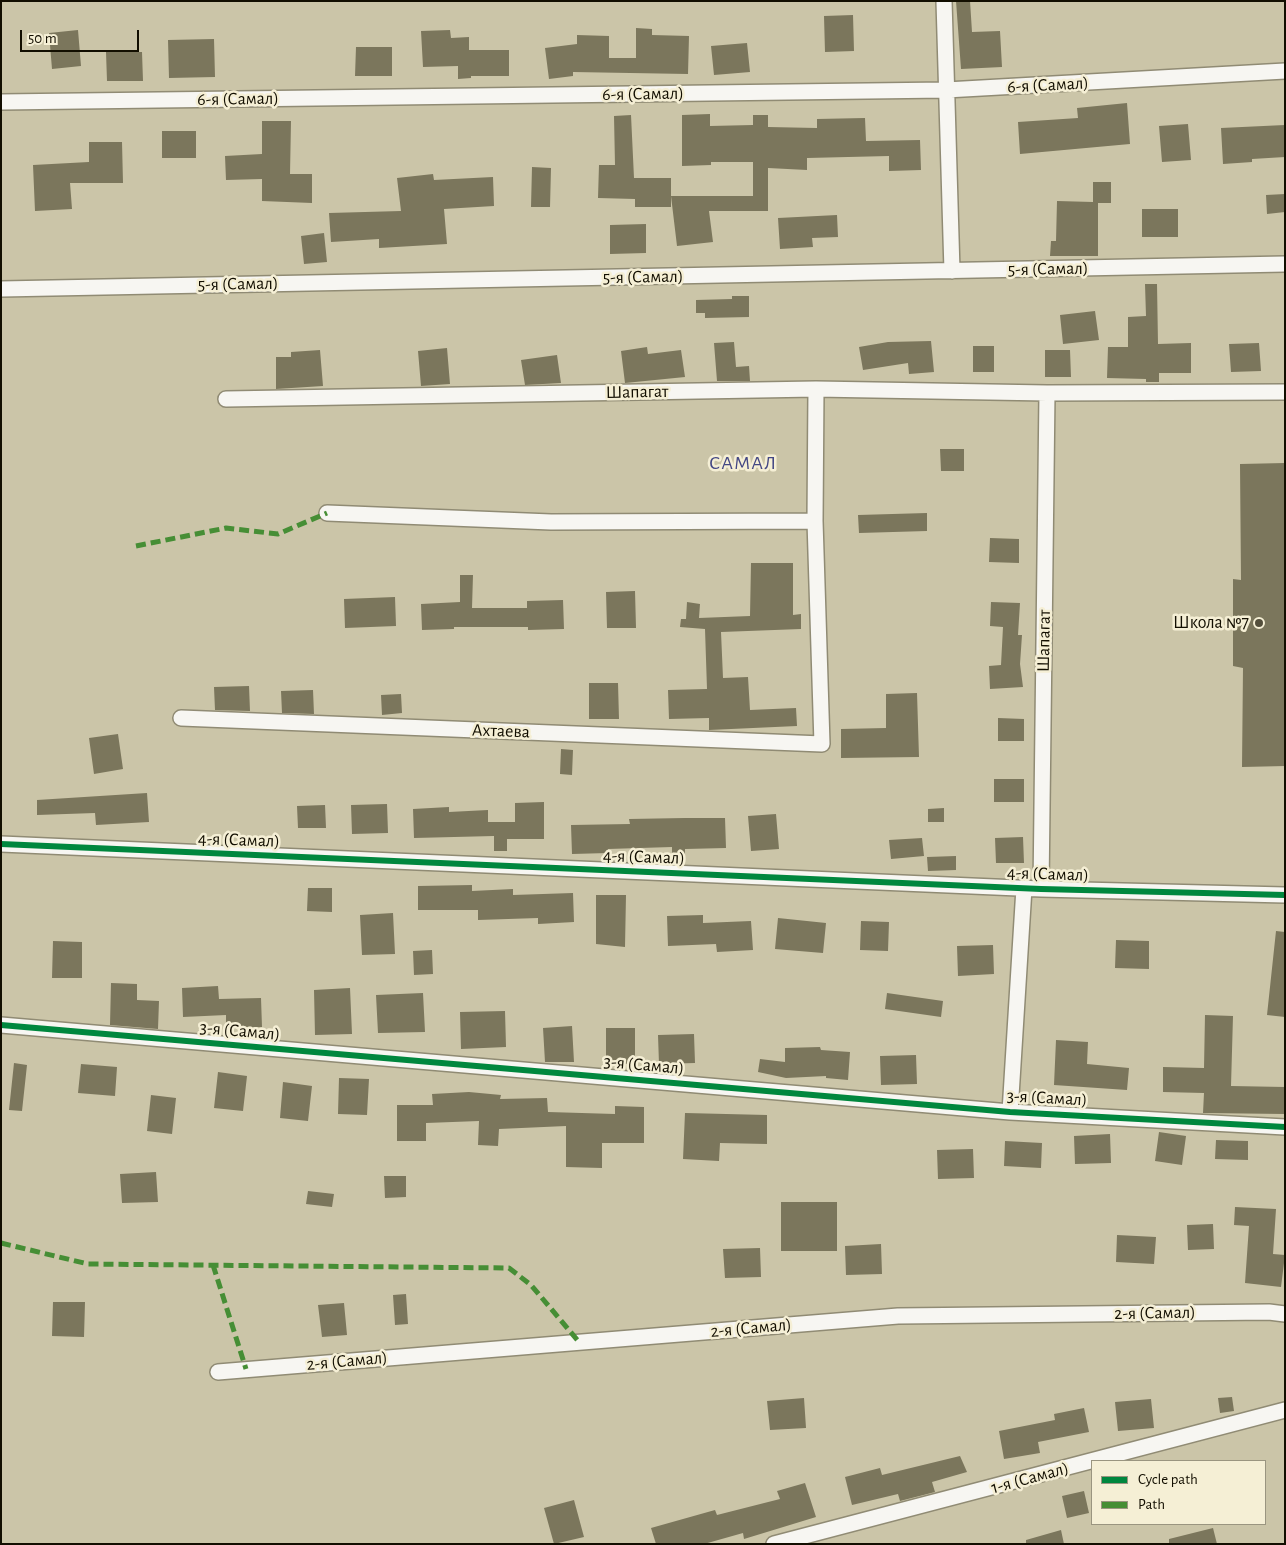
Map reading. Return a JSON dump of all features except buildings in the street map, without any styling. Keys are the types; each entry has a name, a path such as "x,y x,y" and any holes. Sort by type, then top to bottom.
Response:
{"street":[{"path":"944,1 952,270"},
{"name":"6-я (Самал)","path":"1,102 946,90 1285,71"},
{"name":"5-я (Самал)","path":"1,289 1285,264"},
{"path":"327,513 551,522 815,521 816,388"},
{"name":"Шапагат","path":"226,399 816,388 1047,393 1285,392"},
{"name":"Шапагат","path":"1041,889 1047,393"},
{"name":"Ахтаева","path":"181,718 822,744 815,521"},
{"name":"4-я (Самал)","path":"1,844 1041,889 1285,895"},
{"path":"1010,1112 1024,888"},
{"name":"3-я (Самал)","path":"1,1026 1010,1112 1285,1127"},
{"name":"2-я (Самал)","path":"218,1372 898,1316 1269,1312 1285,1314"},
{"name":"1-я (Самал)","path":"1094,1460 1285,1410"},
{"name":"1-я (Самал)","path":"774,1544 1091,1461"}],"marked path":[{"path":"136,546 226,528 278,534 327,513"},
{"path":"1,1243 88,1264 509,1268 531,1285 579,1342"},
{"path":"213,1265 246,1369"}],"cycle path":[{"path":"1,844 1041,889 1285,895"},
{"path":"1,1025 1010,1112 1285,1127"}],"place":[{"name":"Школа №7","path":"1259,623"}],"district":[{"name":"САМАЛ","path":"743,463"}]}
